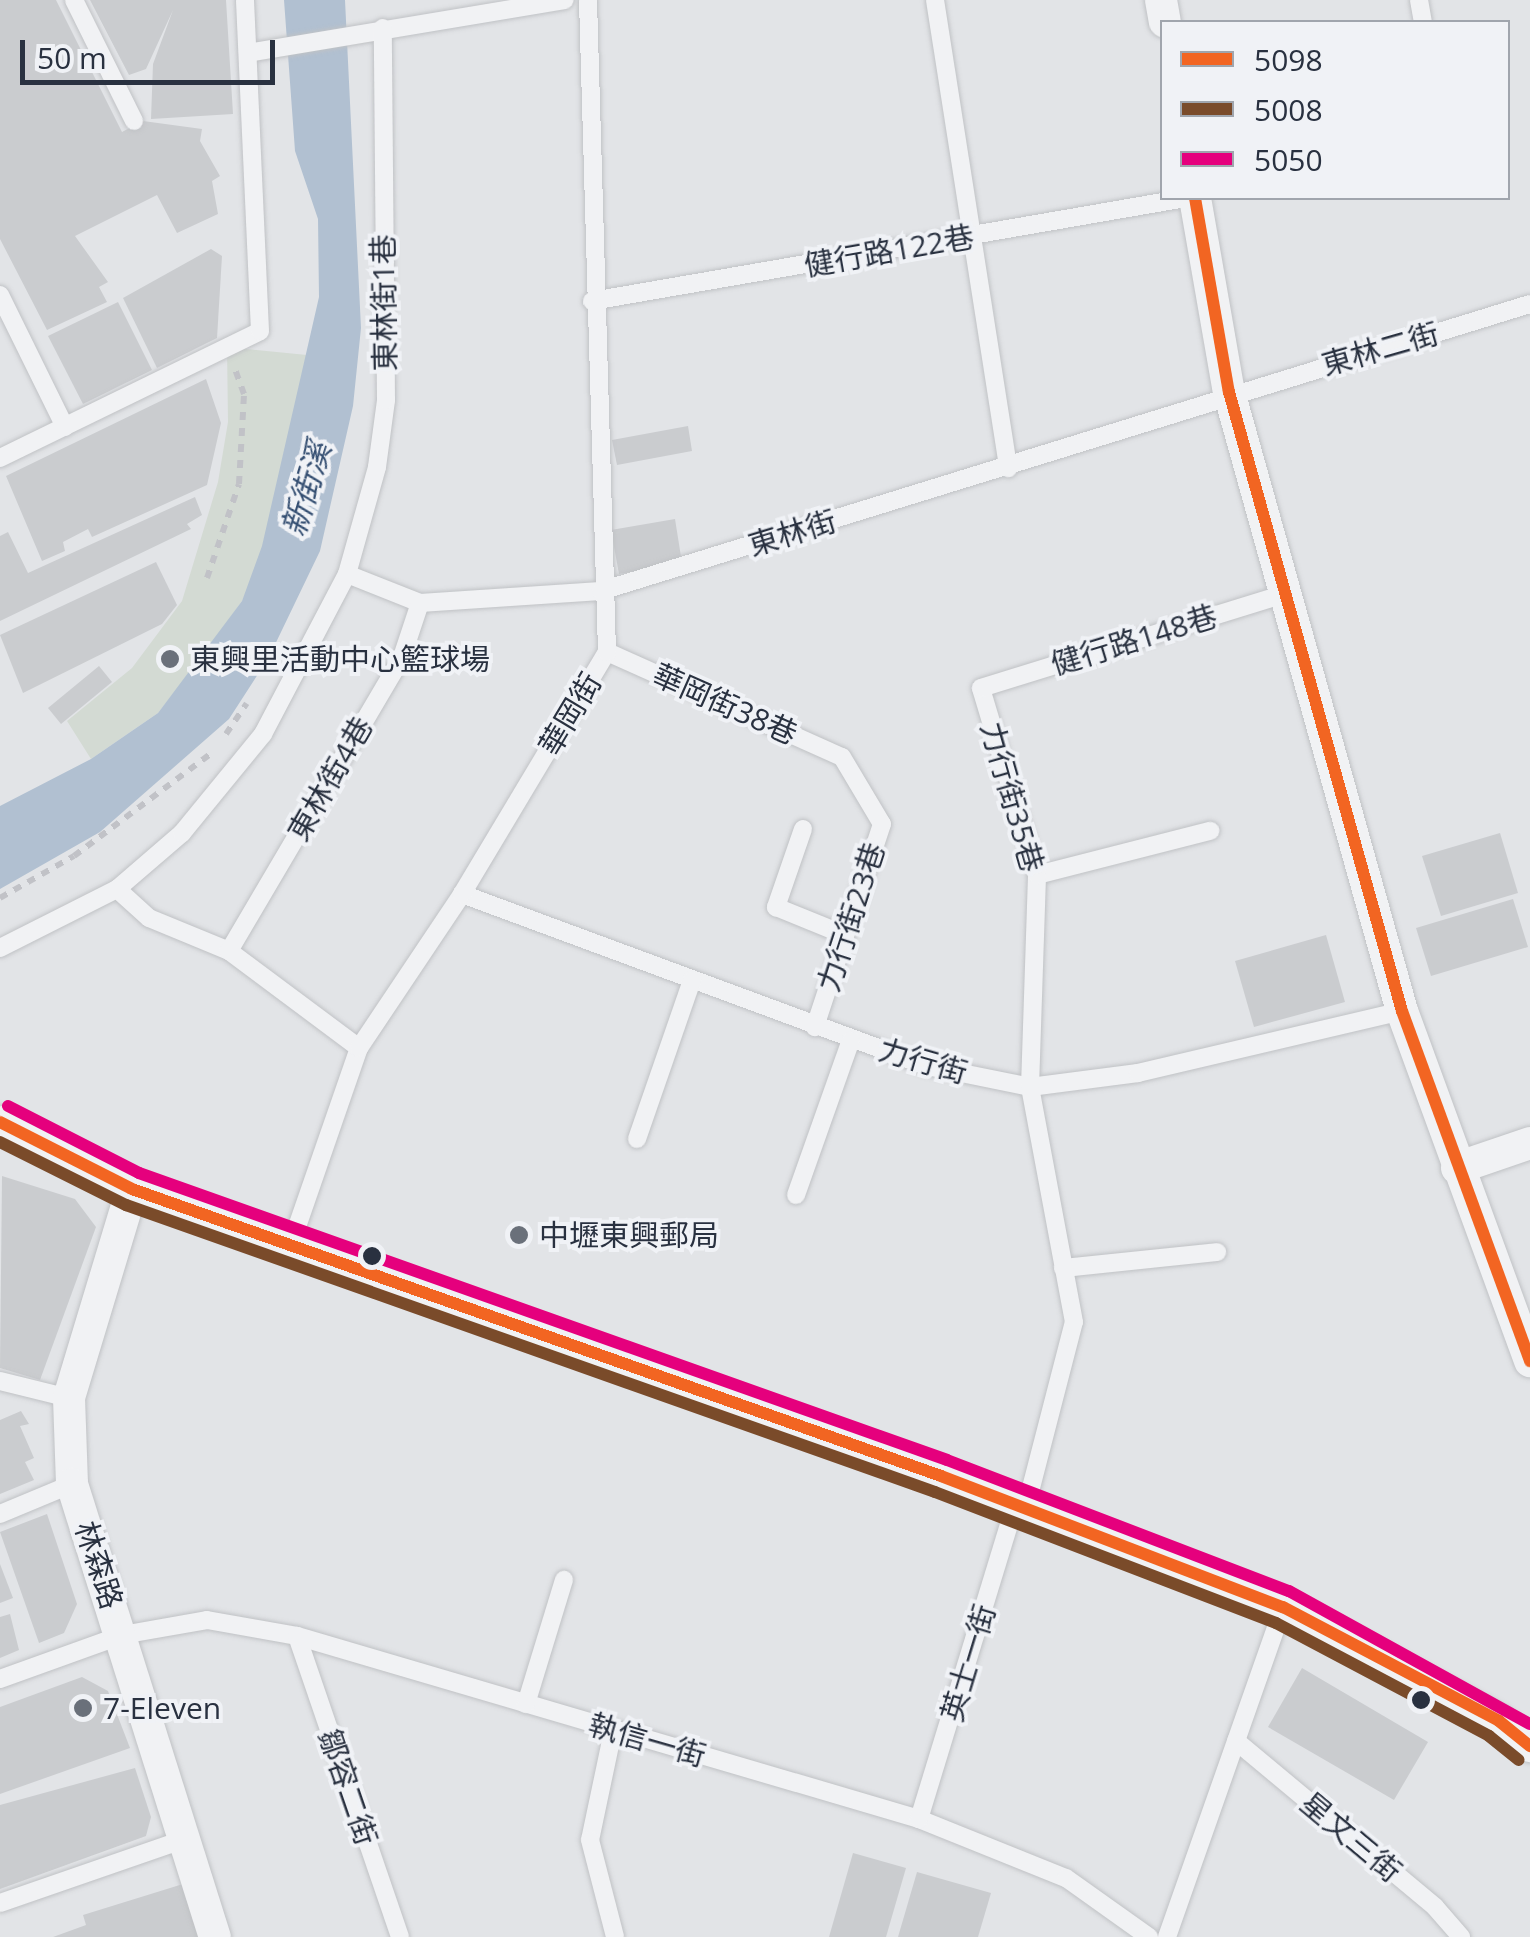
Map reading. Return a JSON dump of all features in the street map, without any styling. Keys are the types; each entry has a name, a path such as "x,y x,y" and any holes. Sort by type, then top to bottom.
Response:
{"street":[{"path":"1195,200 1229,392 1402,1011 1456,1168 1530,1362"},
{"path":"0,1122 132,1189 1020,1508 1283,1607 1499,1721 1530,1746"},
{"path":"1456,1168 1530,1143"},
{"name":"林森路","path":"132,1189 68,1398 72,1484 215,1937"}],"lane":[{"path":"74,0 134,121"},
{"path":"0,458 260,331 246,0"},
{"path":"248,52 565,0"},
{"name":"華岡街","path":"290,1247 359,1048 462,894 607,652 601,591 592,301 588,0"},
{"path":"935,0 1008,468"},
{"name":"東林街1巷","path":"0,948 117,889 182,832 263,734 346,574 377,467 386,400 383,28"},
{"name":"健行路122巷","path":"592,301 1175,200"},
{"path":"0,295 65,426"},
{"name":"東林二街","path":"1229,392 1530,304"},
{"name":"東林街","path":"346,574 420,603 601,591 1008,468 1229,392"},
{"name":"健行路148巷","path":"980,688 1287,593"},
{"name":"東林街4巷","path":"229,951 402,657 420,603"},
{"name":"華岡街38巷","path":"607,652 842,757"},
{"name":"力行街35巷","path":"980,688 1038,875 1030,1087 1063,1268"},
{"name":"力行街23巷","path":"815,1027 882,824 842,757"},
{"path":"803,828 776,908 846,934"},
{"path":"1038,875 1210,831"},
{"path":"117,889 148,918 229,951 359,1048"},
{"name":"力行街","path":"462,894 927,1066 1030,1087 1138,1072 1402,1011"},
{"path":"637,1139 692,980"},
{"path":"796,1195 851,1040"},
{"path":"1063,1268 1217,1252"},
{"name":"英士一街","path":"919,1819 1020,1508 1074,1322 1063,1268"},
{"path":"0,1382 68,1398"},
{"path":"0,1514 72,1484"},
{"path":"526,1704 564,1580"},
{"path":"1167,1937 1283,1607"},
{"name":"執信一街","path":"0,1679 122,1635 207,1620 297,1636 919,1819 1066,1878 1149,1937"},
{"name":"鄒容二街","path":"297,1636 400,1937"},
{"path":"614,1730 590,1840 615,1937"},
{"name":"星文三街","path":"1236,1741 1435,1907 1461,1937"},
{"path":"0,1902 185,1839"}],"path":[{"path":"206,578 238,484 244,394 226,347"},
{"path":"0,898 74,856 214,752 259,686"}],"shaded area":[{"path":"227,347 327,357 315,452 242,601 208,649 158,713 91,759 67,721 132,668 182,601 218,482 228,422"}],"water":[{"name":"新街溪","path":"284,0 345,0 361,328 353,406 320,551 269,657 229,719 100,832 0,889 0,806 91,759 158,713 242,601 262,546 319,297 318,219 295,151"}],"building":[{"path":"0,0 56,0 122,132 143,121 202,129 200,141 220,176 212,181 218,214 177,233 157,195 75,236 108,282 99,287 107,302 47,330 0,239"},
{"path":"90,0 226,0 233,114 151,119 153,64 173,10 146,69 129,75"},
{"path":"211,249 222,256 217,338 157,368 123,298"},
{"path":"118,302 152,370 83,404 48,336"},
{"path":"206,379 221,423 207,485 92,537 88,529 63,542 65,551 42,561 6,476"},
{"path":"688,426 692,451 617,465 612,440"},
{"path":"195,497 202,515 187,524 191,529 0,621 0,536 8,532 28,573"},
{"path":"675,519 682,563 619,574 611,530"},
{"path":"156,562 177,605 162,624 23,693 0,635"},
{"path":"99,666 112,682 61,724 48,708"},
{"path":"1500,833 1518,893 1441,916 1422,856"},
{"path":"1513,899 1528,947 1431,976 1416,928"},
{"path":"1326,935 1345,1002 1254,1027 1235,961"},
{"path":"2,1176 75,1199 96,1227 40,1380 0,1368"},
{"path":"21,1411 29,1424 20,1426 34,1458 25,1462 34,1480 0,1494 0,1420"},
{"path":"47,1514 77,1604 64,1633 39,1643 0,1532"},
{"path":"0,1564 13,1598 0,1603"},
{"path":"10,1614 19,1650 0,1658 0,1617"},
{"path":"1302,1668 1428,1742 1394,1800 1268,1727"},
{"path":"82,1677 108,1691 130,1748 0,1794 0,1707"},
{"path":"135,1768 151,1817 146,1836 0,1889 0,1805"},
{"path":"853,1853 906,1868 886,1937 829,1937"},
{"path":"917,1872 991,1893 978,1937 898,1937"},
{"path":"183,1884 210,1937 53,1937 86,1925 83,1915"}],"transit line":[{"name":"5098","path":"1195,200 1229,392 1402,1011 1530,1361"},
{"name":"5050","path":"8,1106 139,1173 947,1460 1289,1591 1530,1724"},
{"name":"5098","path":"0,1122 132,1189 941,1476 1283,1607 1499,1721 1530,1746"},
{"name":"5008","path":"0,1142 126,1205 935,1492 1276,1623 1489,1736 1519,1760"}],"place":[{"name":"東興里活動中心籃球場","path":"170,659"},
{"name":"中壢東興郵局","path":"519,1235"},
{"name":"7-Eleven","path":"83,1708"}]}
